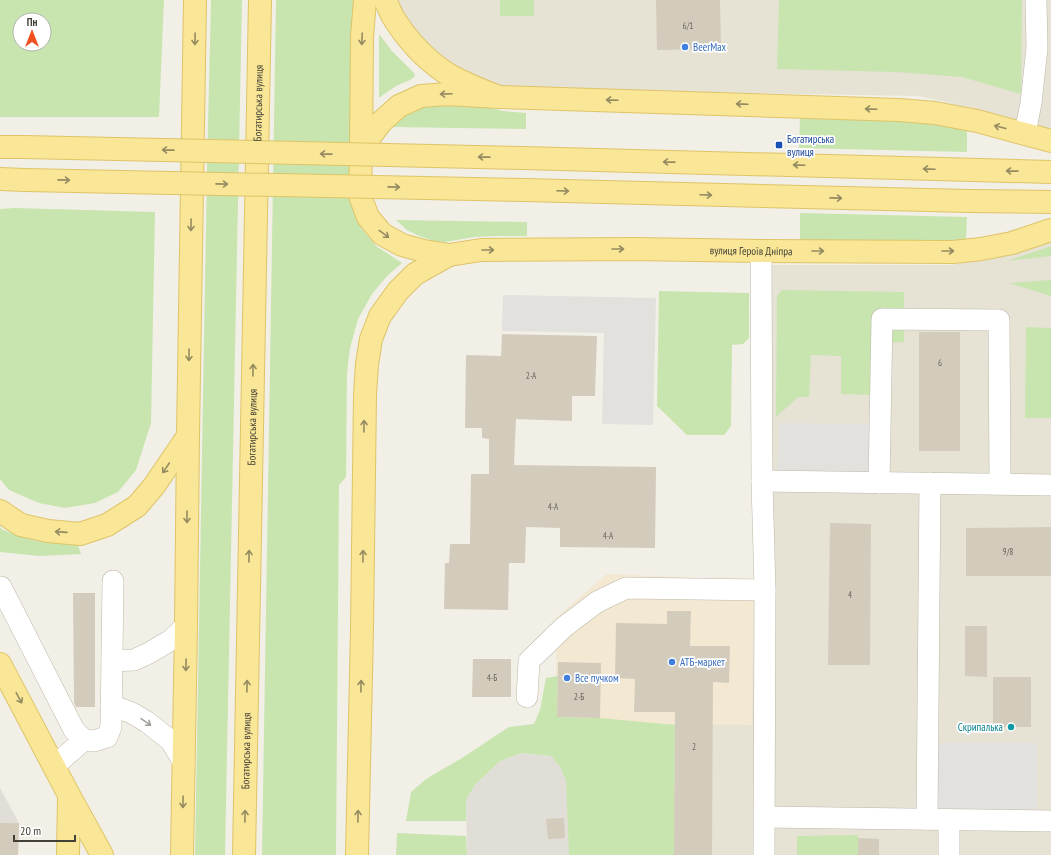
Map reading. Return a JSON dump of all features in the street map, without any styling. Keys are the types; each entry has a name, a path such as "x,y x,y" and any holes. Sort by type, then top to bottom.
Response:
{"main road":[{"path":"182,855 196,0"},
{"name":"Богатирська вулиця","path":"244,855 260,0"},
{"path":"364,0 362,37 360,196 368,218 382,234 402,245 424,251 449,255"},
{"path":"386,0 393,16 408,38 429,59 446,73 470,86 499,97"},
{"path":"361,149 381,122 399,106 421,96 448,94 899,110 935,113 978,121 1051,140"},
{"path":"0,147 523,158 1051,172"},
{"path":"0,179 1051,202"},
{"name":"вулиця Героїв Дніпра","path":"449,255 481,250 634,249 953,252 981,249 1012,243 1051,230"},
{"path":"357,855 365,395 367,364 371,339 380,316 398,292 415,274 449,255"},
{"path":"0,511 21,525 48,531 80,534 108,525 137,506 154,486 188,436"},
{"path":"0,664 102,855"},
{"path":"68,855 69,795"}],"lane":[{"path":"1025,133 1031,103 1037,48 1036,0"},
{"path":"761,251 762,481 765,590 764,855"},
{"path":"879,483 882,319 976,319 998,320 1000,484"},
{"path":"762,481 1051,485"},
{"path":"927,819 930,483"},
{"path":"0,587 74,730 84,740 94,741 107,737 111,727 113,581"},
{"path":"527,696 529,661 564,627 597,602 626,588 765,590"},
{"path":"112,661 134,660 149,653 171,640 186,626"},
{"path":"111,705 132,713 147,722 171,741 184,763"},
{"path":"54,766 84,740"},
{"path":"765,817 1051,821"},
{"path":"949,820 949,855"}],"shaded area":[{"path":"393,0 1051,0 1051,129 981,110 919,96 507,89 474,80 420,42"},
{"path":"1051,240 1051,855 569,855 551,756 754,579 754,265 951,265 1018,252"},
{"path":"503,295 656,298 653,425 602,424 604,333 502,331"},
{"path":"779,423 871,424 870,475 778,474"},
{"path":"607,574 754,579 752,725 556,723 556,618"},
{"path":"932,743 1037,743 1037,809 932,809"},
{"path":"521,753 551,756 561,768 566,781 569,855 467,855 466,800 475,785 500,761"},
{"path":"0,788 19,823 18,855 0,855"}],"green space":[{"path":"0,0 164,0 159,117 0,117"},
{"path":"211,0 242,0 225,855 195,855 207,169"},
{"path":"276,0 354,0 351,198 361,228 376,246 402,263 387,276 372,294 358,319 350,348 347,373 346,477 339,485 336,855 262,855"},
{"path":"500,0 534,0 534,16 500,16"},
{"path":"779,0 1022,0 1021,94 962,77 896,72 777,69"},
{"path":"379,34 415,76 393,88 379,98"},
{"path":"469,103 503,111 526,113 526,129 391,127 418,104"},
{"path":"800,119 897,120 967,129 967,152 799,148"},
{"path":"15,208 155,212 151,423 136,470 118,492 95,503 65,508 39,503 9,490 0,479 0,209"},
{"path":"800,213 967,217 966,240 942,243 800,243"},
{"path":"396,220 527,222 527,236 474,237 445,242 434,241 407,230"},
{"path":"1051,246 1051,256 1007,261"},
{"path":"1051,280 1051,296 1009,283"},
{"path":"782,290 904,292 904,342 875,343 875,395 841,394 841,356 811,355 809,397 798,397 776,417 777,296"},
{"path":"659,291 749,293 749,338 743,344 732,345 731,426 724,435 687,435 657,406"},
{"path":"1026,327 1051,328 1051,418 1025,418"},
{"path":"0,527 3,530 36,541 78,545 81,554 40,556 0,552"},
{"path":"558,676 557,717 600,718 675,725 674,855 569,855 566,781 561,768 551,756 521,753 500,761 475,785 466,800 466,821 406,821 411,792 426,779 462,758 509,727 534,724 540,710 546,678"},
{"path":"397,833 466,836 467,855 396,855"},
{"path":"858,835 858,855 797,855 797,836"}],"building":[{"path":"656,0 720,0 721,49 657,50"},
{"path":"919,332 960,332 960,451 919,451"},
{"path":"502,334 597,336 595,396 572,396 572,421 516,419 514,465 656,467 655,548 560,547 560,528 526,527 525,563 509,563 508,610 444,609 445,563 449,563 450,544 470,544 471,474 489,474 489,439 482,438 482,428 465,428 466,355 501,356"},
{"path":"830,523 871,524 870,665 828,665"},
{"path":"1051,527 1051,576 966,576 966,528"},
{"path":"73,593 95,593 95,707 76,707 74,703"},
{"path":"667,611 691,611 690,646 730,646 729,683 713,682 712,855 674,855 675,712 634,712 635,679 615,678 616,623 667,624"},
{"path":"965,626 987,626 987,677 965,676"},
{"path":"473,659 511,659 511,697 472,697"},
{"path":"558,662 601,663 600,718 557,717"},
{"path":"993,677 1031,677 1031,727 993,727"},
{"path":"564,818 565,838 548,839 546,819"},
{"path":"0,823 19,823 18,855 0,855"},
{"path":"858,838 879,839 879,855 858,855"}],"place":[{"name":"BeerMax","path":"685,47"},
{"name":"Богатирська вулиця","path":"779,145"},
{"name":"АТБ-маркет","path":"672,662"},
{"name":"Все пучком","path":"567,678"},
{"name":"Скрипалька","path":"1011,727"}]}
